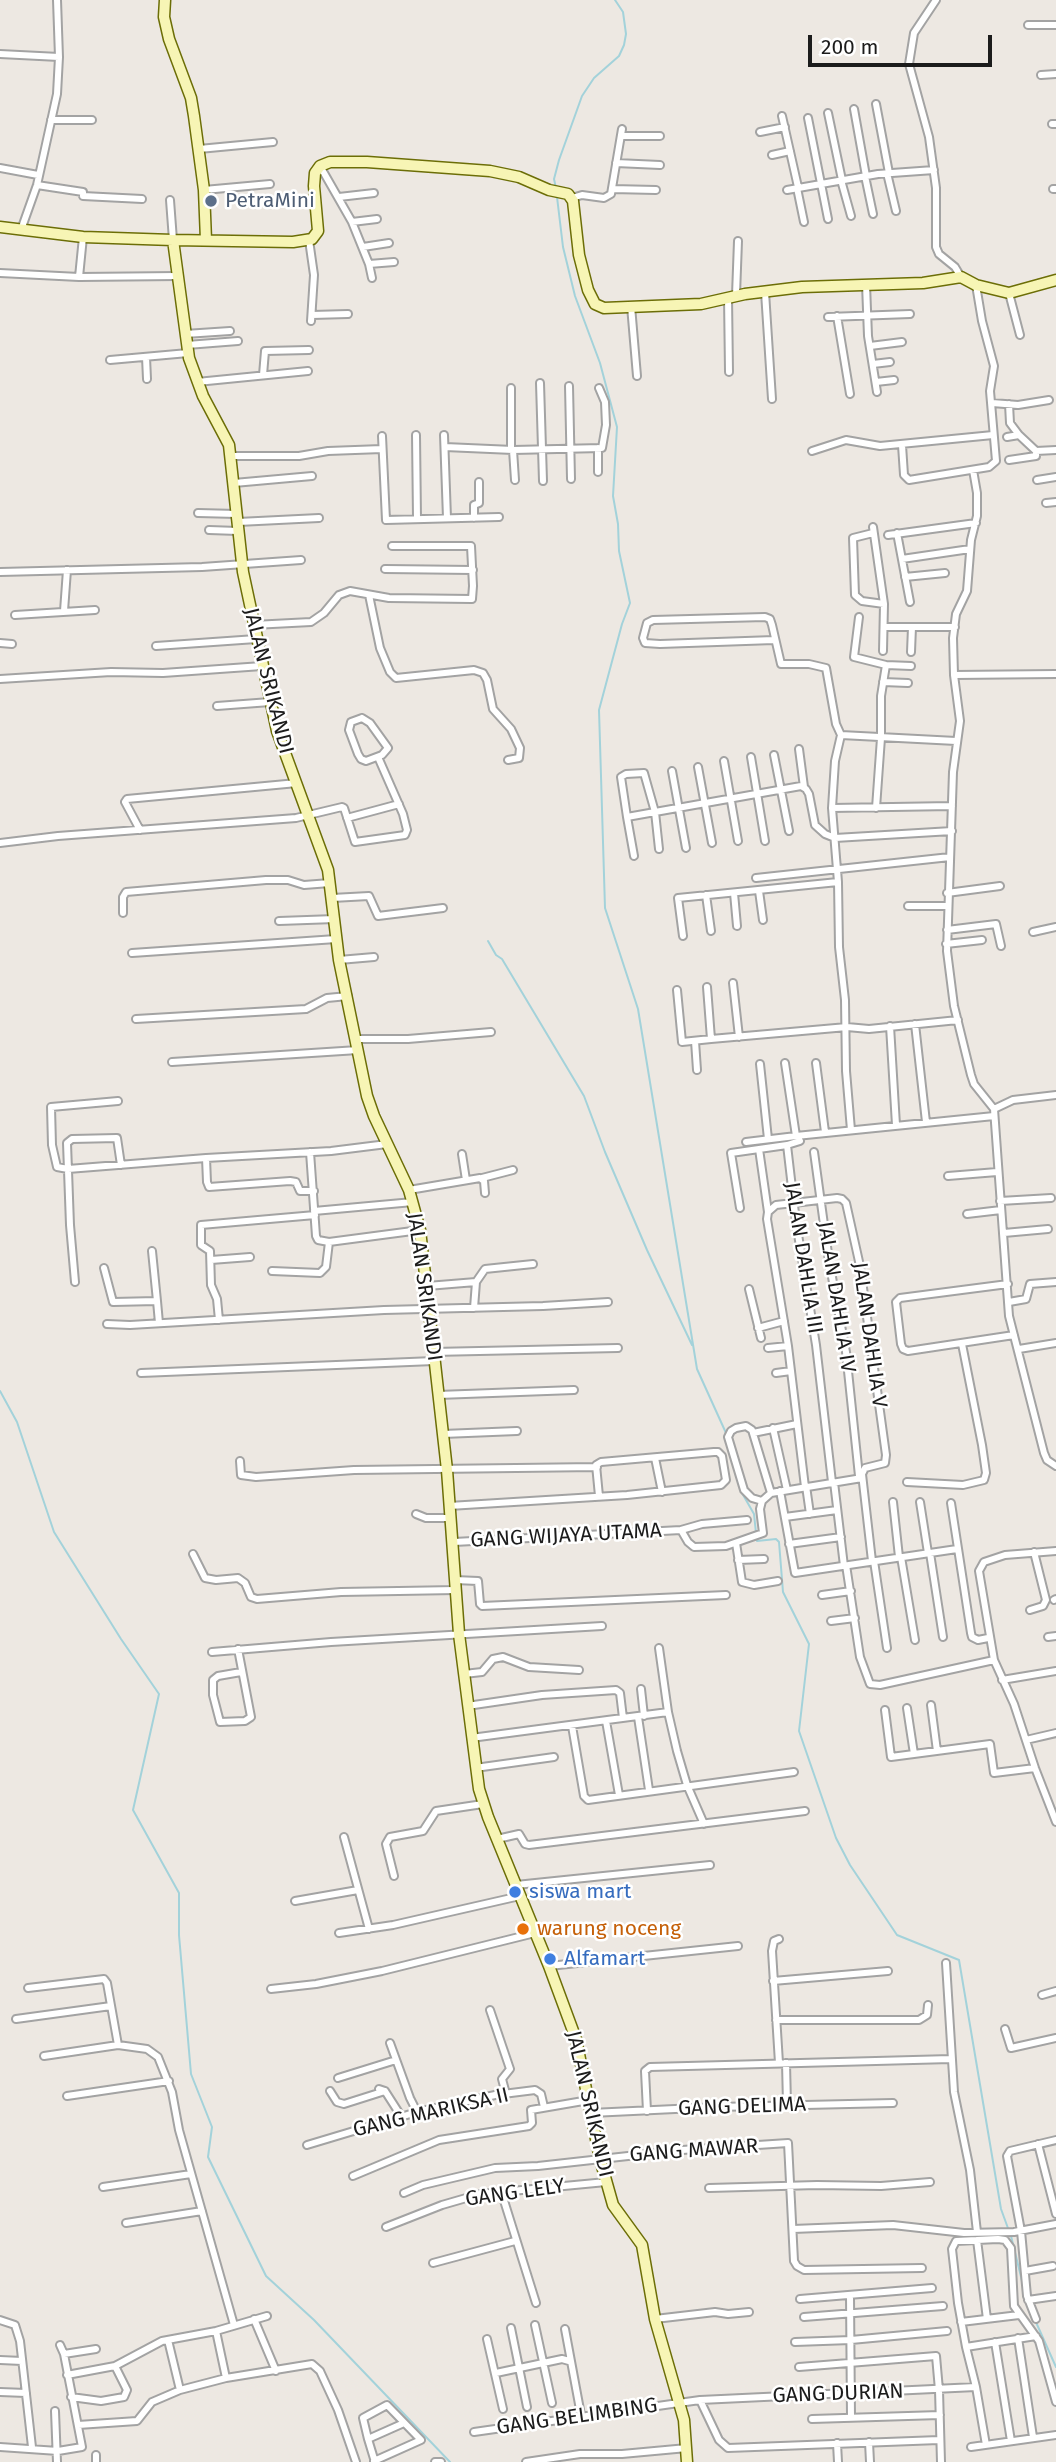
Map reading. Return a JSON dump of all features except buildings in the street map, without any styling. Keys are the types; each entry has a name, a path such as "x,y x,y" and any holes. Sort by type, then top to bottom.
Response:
{"street":[{"path":"21,230 37,185 58,84 57,0"},
{"path":"165,0 166,30 191,98 204,190 206,240"},
{"path":"936,0 917,27 908,59 910,75 926,121 934,170 937,200 936,247 939,254 955,267 961,277 976,285 1009,293 1056,279"},
{"path":"1028,25 1056,25"},
{"path":"0,54 59,57"},
{"path":"1041,75 1056,74"},
{"path":"876,104 896,211"},
{"path":"854,109 873,214"},
{"path":"828,113 851,216"},
{"path":"782,116 804,222"},
{"path":"808,118 828,219"},
{"path":"51,121 92,120"},
{"path":"760,132 785,127"},
{"path":"0,227 82,237 293,242 309,240 314,238 318,231 315,173 320,166 330,162 477,169 519,177 568,195 609,197 622,132 660,136"},
{"path":"199,149 273,142"},
{"path":"772,155 790,151"},
{"path":"616,163 660,165"},
{"path":"320,166 352,222 372,278"},
{"path":"0,168 38,175"},
{"path":"787,190 865,176 934,170"},
{"path":"204,190 270,184"},
{"path":"37,185 83,192 83,196 142,199"},
{"path":"612,189 656,190"},
{"path":"340,197 374,194"},
{"path":"568,195 577,223 579,255 591,299 604,308 701,304 732,296 802,287 923,283 961,277"},
{"path":"170,200 173,240"},
{"path":"352,222 377,219"},
{"path":"79,277 82,237"},
{"name":"JALAN SRIKANDI","path":"173,240 188,349 197,382 227,440 231,456 242,564 280,742 326,860 339,960 367,1096 373,1116 413,1202 420,1230 454,1542 459,1634 475,1768 483,1804 576,2039 600,2159 616,2211 642,2245 655,2319 680,2402 687,2462"},
{"path":"309,240 314,275 311,318 348,314"},
{"path":"729,372 732,296 738,241"},
{"path":"363,247 389,243"},
{"path":"369,264 394,262"},
{"path":"0,273 79,277 178,276"},
{"path":"866,284 866,315 877,392"},
{"path":"902,445 904,475 907,479 974,470 995,463 990,387 995,366 982,321 976,285"},
{"path":"765,292 772,399"},
{"path":"1009,293 1020,335"},
{"path":"631,306 637,376"},
{"path":"828,317 910,314"},
{"path":"837,316 850,394"},
{"path":"185,334 230,331"},
{"path":"110,360 146,357 238,341"},
{"path":"870,346 902,342"},
{"path":"263,375 265,351 309,350"},
{"path":"146,357 147,380"},
{"path":"873,364 890,362"},
{"path":"197,382 308,371"},
{"path":"876,382 894,380"},
{"path":"540,383 543,481"},
{"path":"569,386 571,479"},
{"path":"511,387 515,480"},
{"path":"444,447 512,450 601,448 606,425 605,402 599,388"},
{"path":"992,403 1049,400"},
{"path":"1009,404 1010,423 1035,451 1036,456 1009,460"},
{"path":"416,435 418,518"},
{"path":"444,435 447,518"},
{"path":"812,451 846,440 874,446 993,435"},
{"path":"1007,437 1018,435"},
{"path":"382,436 386,520 499,517"},
{"path":"598,448 598,472"},
{"path":"231,456 299,456 328,451 382,449"},
{"path":"1035,451 1056,450"},
{"path":"974,470 978,510 970,549 967,592 956,614 955,627 954,675 960,721 956,741 946,944 958,1020 972,1079 994,1113 1009,1316 1044,1453 1047,1460 1056,1466"},
{"path":"234,483 312,476"},
{"path":"1037,480 1056,477"},
{"path":"474,518 474,505 479,503 479,482"},
{"path":"1046,503 1056,502"},
{"path":"198,513 238,522"},
{"path":"209,530 238,522 319,517"},
{"path":"888,535 976,523"},
{"path":"883,651 884,604 873,530 853,538 855,595 862,601 884,604"},
{"path":"897,533 910,603"},
{"path":"253,625 306,624 317,620 344,592 360,592 389,598 468,600 473,594 471,546 392,546"},
{"path":"902,559 970,549"},
{"path":"0,572 301,560"},
{"path":"385,569 473,570"},
{"path":"64,611 66,570"},
{"path":"905,577 944,573"},
{"path":"369,595 380,648 390,672 396,678 474,670 483,673 493,709 511,729 520,748 519,758 508,760"},
{"path":"15,615 95,610"},
{"path":"774,640 660,645 645,643 643,638 647,623 653,620 765,617 770,619 781,664 810,664 826,668 836,724 841,735 835,761 832,808 851,1130"},
{"path":"859,617 854,657 911,666"},
{"path":"884,626 955,627"},
{"path":"911,652 912,627"},
{"path":"156,646 256,639"},
{"path":"0,643 12,644"},
{"path":"876,807 886,664"},
{"path":"0,679 262,666"},
{"path":"954,675 1056,674"},
{"path":"883,682 908,683"},
{"path":"218,706 271,702"},
{"path":"362,718 370,723 388,748 387,752 378,757 366,761 361,759 349,730 351,722 362,718"},
{"path":"841,735 956,741"},
{"path":"799,748 804,787 809,794 815,825 825,834 835,838 952,831"},
{"path":"774,755 789,831"},
{"path":"0,843 309,816 342,807 355,842 405,835 407,830 399,804 378,757"},
{"path":"751,757 765,841"},
{"path":"724,761 738,841"},
{"path":"698,768 712,843"},
{"path":"673,771 686,848"},
{"path":"634,856 621,783 621,777 626,774 646,774 655,812 659,849"},
{"path":"140,830 125,802 127,799 297,782"},
{"path":"627,817 804,787"},
{"path":"347,818 399,804"},
{"path":"832,808 952,806"},
{"path":"756,878 950,857"},
{"path":"123,913 123,897 126,892 266,880 288,880 304,885 330,883"},
{"path":"683,936 678,898 838,882"},
{"path":"947,893 1000,886"},
{"path":"759,891 763,920"},
{"path":"734,893 737,926"},
{"path":"706,895 711,931"},
{"path":"332,898 369,896 378,916 443,908"},
{"path":"908,906 947,906"},
{"path":"279,921 335,919"},
{"path":"947,930 996,924 1001,946"},
{"path":"1033,932 1056,927"},
{"path":"132,953 336,939"},
{"path":"946,944 982,940"},
{"path":"339,960 374,957"},
{"path":"733,983 739,1037"},
{"path":"707,987 711,1039"},
{"path":"677,990 682,1042 958,1020"},
{"path":"136,1018 306,1009 327,998 348,996"},
{"path":"915,1024 926,1122"},
{"path":"890,1026 896,1125"},
{"path":"356,1039 406,1039 491,1032"},
{"path":"695,1041 697,1070"},
{"path":"172,1062 358,1050"},
{"path":"785,1063 798,1138"},
{"path":"816,1063 825,1132"},
{"path":"760,1065 768,1139"},
{"path":"746,1142 994,1113 1013,1100 1056,1095"},
{"path":"118,1101 51,1107 54,1163 60,1169 310,1152 387,1144"},
{"path":"75,1282 67,1143 72,1139 117,1138 121,1165"},
{"path":"740,1208 731,1153 787,1145 798,1138"},
{"name":"JALAN DAHLIA III","path":"787,1145 841,1537 862,1666 868,1682 873,1685 994,1660"},
{"path":"759,1149 810,1514"},
{"path":"310,1152 318,1240 328,1242 420,1230"},
{"name":"JALAN DAHLIA IV","path":"814,1152 846,1352 860,1478 887,1648"},
{"path":"463,1154 466,1180"},
{"path":"206,1158 209,1187 290,1181 296,1182 300,1191 314,1191"},
{"path":"408,1190 513,1170"},
{"path":"948,1176 997,1172"},
{"path":"482,1178 485,1193"},
{"name":"JALAN DAHLIA V","path":"821,1200 837,1198 846,1203 871,1339 886,1460 881,1465 865,1468 860,1478"},
{"path":"1000,1202 1051,1198"},
{"path":"768,1212 776,1205 821,1200"},
{"path":"219,1320 217,1299 212,1289 210,1251 201,1245 202,1224 301,1218 315,1213 413,1202"},
{"path":"967,1214 1001,1210"},
{"path":"1004,1233 1048,1229"},
{"path":"272,1271 323,1272 326,1267 328,1242"},
{"path":"152,1251 159,1322"},
{"path":"211,1260 250,1257"},
{"path":"474,1308 476,1282 485,1269 533,1264"},
{"path":"104,1268 113,1302 157,1301"},
{"path":"427,1286 476,1282"},
{"path":"1009,1302 1026,1299 1030,1284 1056,1282"},
{"path":"1008,1284 897,1300 903,1349 913,1351 1014,1335"},
{"path":"749,1289 761,1338"},
{"path":"107,1324 608,1301"},
{"path":"758,1328 784,1321"},
{"path":"1019,1349 1056,1343"},
{"path":"907,1482 963,1485 984,1480 986,1473 982,1445 962,1344"},
{"path":"768,1348 788,1346"},
{"path":"141,1373 618,1348"},
{"path":"776,1373 791,1371"},
{"path":"438,1395 574,1390"},
{"path":"753,1433 797,1424"},
{"path":"771,1493 753,1433 748,1427 741,1426 730,1431 728,1437 744,1490 752,1498 762,1501 771,1493 783,1490 860,1478"},
{"path":"774,1428 795,1573 957,1549"},
{"path":"443,1434 517,1431"},
{"path":"449,1506 662,1492 688,1490 724,1483 722,1456 718,1452 601,1462 597,1467 599,1496"},
{"path":"655,1458 662,1492"},
{"path":"240,1461 241,1475 256,1478 354,1471 597,1467"},
{"name":"GANG WIJAYA UTAMA","path":"454,1542 681,1530 688,1542 698,1548 726,1546 763,1533 760,1508 762,1501"},
{"path":"893,1502 915,1640"},
{"path":"920,1503 943,1637"},
{"path":"951,1503 972,1637 982,1640 988,1638"},
{"path":"785,1517 837,1510"},
{"path":"416,1514 426,1518 451,1518"},
{"path":"681,1530 702,1524 747,1520"},
{"path":"789,1544 841,1537"},
{"path":"736,1543 742,1583 754,1585 778,1581"},
{"path":"1056,1551 990,1559 979,1567 988,1638 994,1660 1014,1704 1056,1822"},
{"path":"1030,1610 1043,1606 1046,1601 1034,1552"},
{"path":"193,1554 205,1578 238,1578 245,1583 251,1597 257,1600 478,1581 482,1606 726,1595"},
{"path":"738,1560 764,1559"},
{"path":"822,1595 851,1591"},
{"path":"831,1621 855,1618"},
{"path":"212,1652 602,1626"},
{"path":"659,1648 668,1712 687,1785 704,1824"},
{"path":"238,1649 251,1717 245,1721 220,1722 213,1695 213,1680 218,1676 241,1672"},
{"path":"464,1674 482,1672 493,1659 503,1657 529,1667 579,1670"},
{"path":"1002,1680 1056,1671"},
{"path":"641,1689 641,1716 649,1790"},
{"path":"467,1706 551,1694 615,1690 620,1693 623,1718"},
{"path":"931,1705 937,1751"},
{"path":"907,1708 914,1754"},
{"path":"885,1710 891,1757 990,1744 994,1773 1035,1768"},
{"path":"471,1738 668,1712"},
{"path":"606,1721 620,1795"},
{"path":"572,1726 584,1798 588,1800 794,1772"},
{"path":"1027,1740 1056,1733"},
{"path":"475,1768 554,1757"},
{"path":"394,1876 386,1844 390,1837 423,1831 436,1811 483,1804"},
{"path":"497,1839 519,1833 524,1844 528,1845 805,1811"},
{"path":"344,1837 369,1929"},
{"path":"516,1885 710,1865"},
{"path":"295,1901 358,1891"},
{"path":"339,1933 520,1896"},
{"path":"271,1989 316,1984 372,1973 535,1933"},
{"path":"779,1939 772,1944 773,1981 787,2104"},
{"path":"549,1966 738,1946"},
{"path":"946,1963 954,2092 970,2170 987,2319"},
{"path":"773,1981 888,1971"},
{"path":"28,1989 103,1979 107,1983 118,2045"},
{"path":"1042,1995 1056,1991"},
{"path":"776,2020 919,2020 927,2015 928,2005"},
{"path":"16,2019 111,2006"},
{"path":"490,2010 510,2069 502,2079 506,2094"},
{"path":"1004,2029 1011,2048 1056,2038"},
{"path":"390,2043 417,2112"},
{"path":"44,2056 118,2045 154,2052 169,2081 191,2174 234,2325"},
{"path":"647,2111 645,2071 648,2067 951,2059"},
{"path":"338,2078 396,2060"},
{"path":"66,2096 169,2081"},
{"path":"330,2091 337,2102 344,2104 382,2090 401,2116"},
{"name":"GANG MARIKSA II","path":"307,2145 401,2116 506,2094 539,2091 544,2107"},
{"path":"353,2176 439,2140 529,2126 532,2123 531,2110 589,2101"},
{"name":"GANG DELIMA","path":"591,2113 787,2104 893,2103"},
{"path":"1036,2319 1028,2300 1007,2156 1010,2151 1056,2140"},
{"name":"GANG MAWAR","path":"404,2193 423,2185 479,2171 682,2150 788,2143 790,2187"},
{"path":"1038,2144 1056,2214"},
{"path":"103,2187 191,2174"},
{"name":"GANG LELY","path":"386,2227 455,2201 501,2191 606,2182"},
{"path":"709,2188 930,2182"},
{"path":"790,2187 794,2261 797,2266 804,2270 922,2267"},
{"path":"501,2191 536,2303"},
{"path":"126,2223 202,2211"},
{"path":"986,2445 961,2322 952,2245 956,2241 977,2236 1018,2232 1056,2224"},
{"path":"793,2229 911,2225 1002,2239 1011,2248 1013,2302 1019,2315 1036,2336 1056,2402"},
{"path":"433,2263 515,2241"},
{"path":"1025,2271 1053,2266"},
{"path":"800,2299 932,2288"},
{"path":"1028,2300 1056,2295"},
{"path":"850,2296 852,2417"},
{"path":"804,2317 943,2306"},
{"path":"655,2319 715,2312 748,2312"},
{"path":"961,2322 1019,2315"},
{"path":"67,2375 115,2366 150,2346 168,2340 216,2331 267,2316"},
{"path":"254,2319 276,2371"},
{"path":"0,2320 15,2325 32,2447"},
{"path":"535,2325 552,2403"},
{"path":"511,2328 527,2407"},
{"path":"565,2329 581,2415"},
{"path":"216,2331 226,2378"},
{"path":"795,2342 852,2340 947,2331"},
{"path":"966,2347 1036,2336"},
{"path":"487,2339 503,2409"},
{"path":"1018,2339 1033,2437"},
{"path":"168,2340 180,2390"},
{"path":"995,2342 1011,2441"},
{"path":"0,2447 32,2447 58,2451 82,2447 60,2345"},
{"path":"64,2354 96,2349"},
{"path":"799,2367 934,2355 937,2357 941,2462"},
{"path":"496,2374 562,2359 569,2361"},
{"path":"0,2360 22,2361"},
{"path":"78,2425 137,2421 152,2402 180,2390 226,2378 317,2365 338,2410 356,2462"},
{"path":"71,2397 101,2401 124,2397 127,2390 115,2366"},
{"name":"GANG DURIAN","path":"680,2402 976,2387"},
{"path":"0,2392 26,2393"},
{"path":"700,2400 719,2440 728,2448 939,2440"},
{"name":"GANG BELIMBING","path":"474,2432 680,2402"},
{"path":"387,2405 421,2440 375,2461 368,2439 363,2418 387,2405"},
{"path":"55,2411 57,2462"},
{"path":"812,2419 940,2415"},
{"path":"368,2439 404,2423"},
{"path":"971,2447 1056,2435"},
{"path":"869,2442 870,2462"},
{"path":"837,2443 838,2462"},
{"path":"526,2462 580,2454 622,2458 687,2448"},
{"path":"435,2462 441,2462"}],"waterway":[{"path":"556,188 554,179 559,160 582,96 594,78 619,56 624,45 626,34 623,12 615,0"},
{"path":"557,197 563,247 575,296 600,363 617,427 613,496 619,551 630,603 599,710 605,908 638,1009 697,1369 726,1433"},
{"path":"488,941 496,955 502,959 584,1096 647,1250 692,1345"},
{"path":"0,1391 17,1422 54,1532 159,1694 133,1810 179,1893 179,1935 191,2074 212,2127 208,2157 266,2276 314,2320 450,2462"},
{"path":"742,1493 754,1514 756,1533"},
{"path":"757,1539 776,1539 779,1542 783,1592 809,1644 799,1731 836,1838 850,1865 897,1935 959,1960 1001,2209 1009,2231"},
{"path":"1011,2236 1023,2285"},
{"path":"1035,2320 1056,2367"}],"place":[{"name":"PetraMini","path":"211,201"},
{"name":"siswa mart","path":"515,1892"},
{"name":"warung noceng","path":"523,1929"},
{"name":"Alfamart","path":"550,1959"}]}
